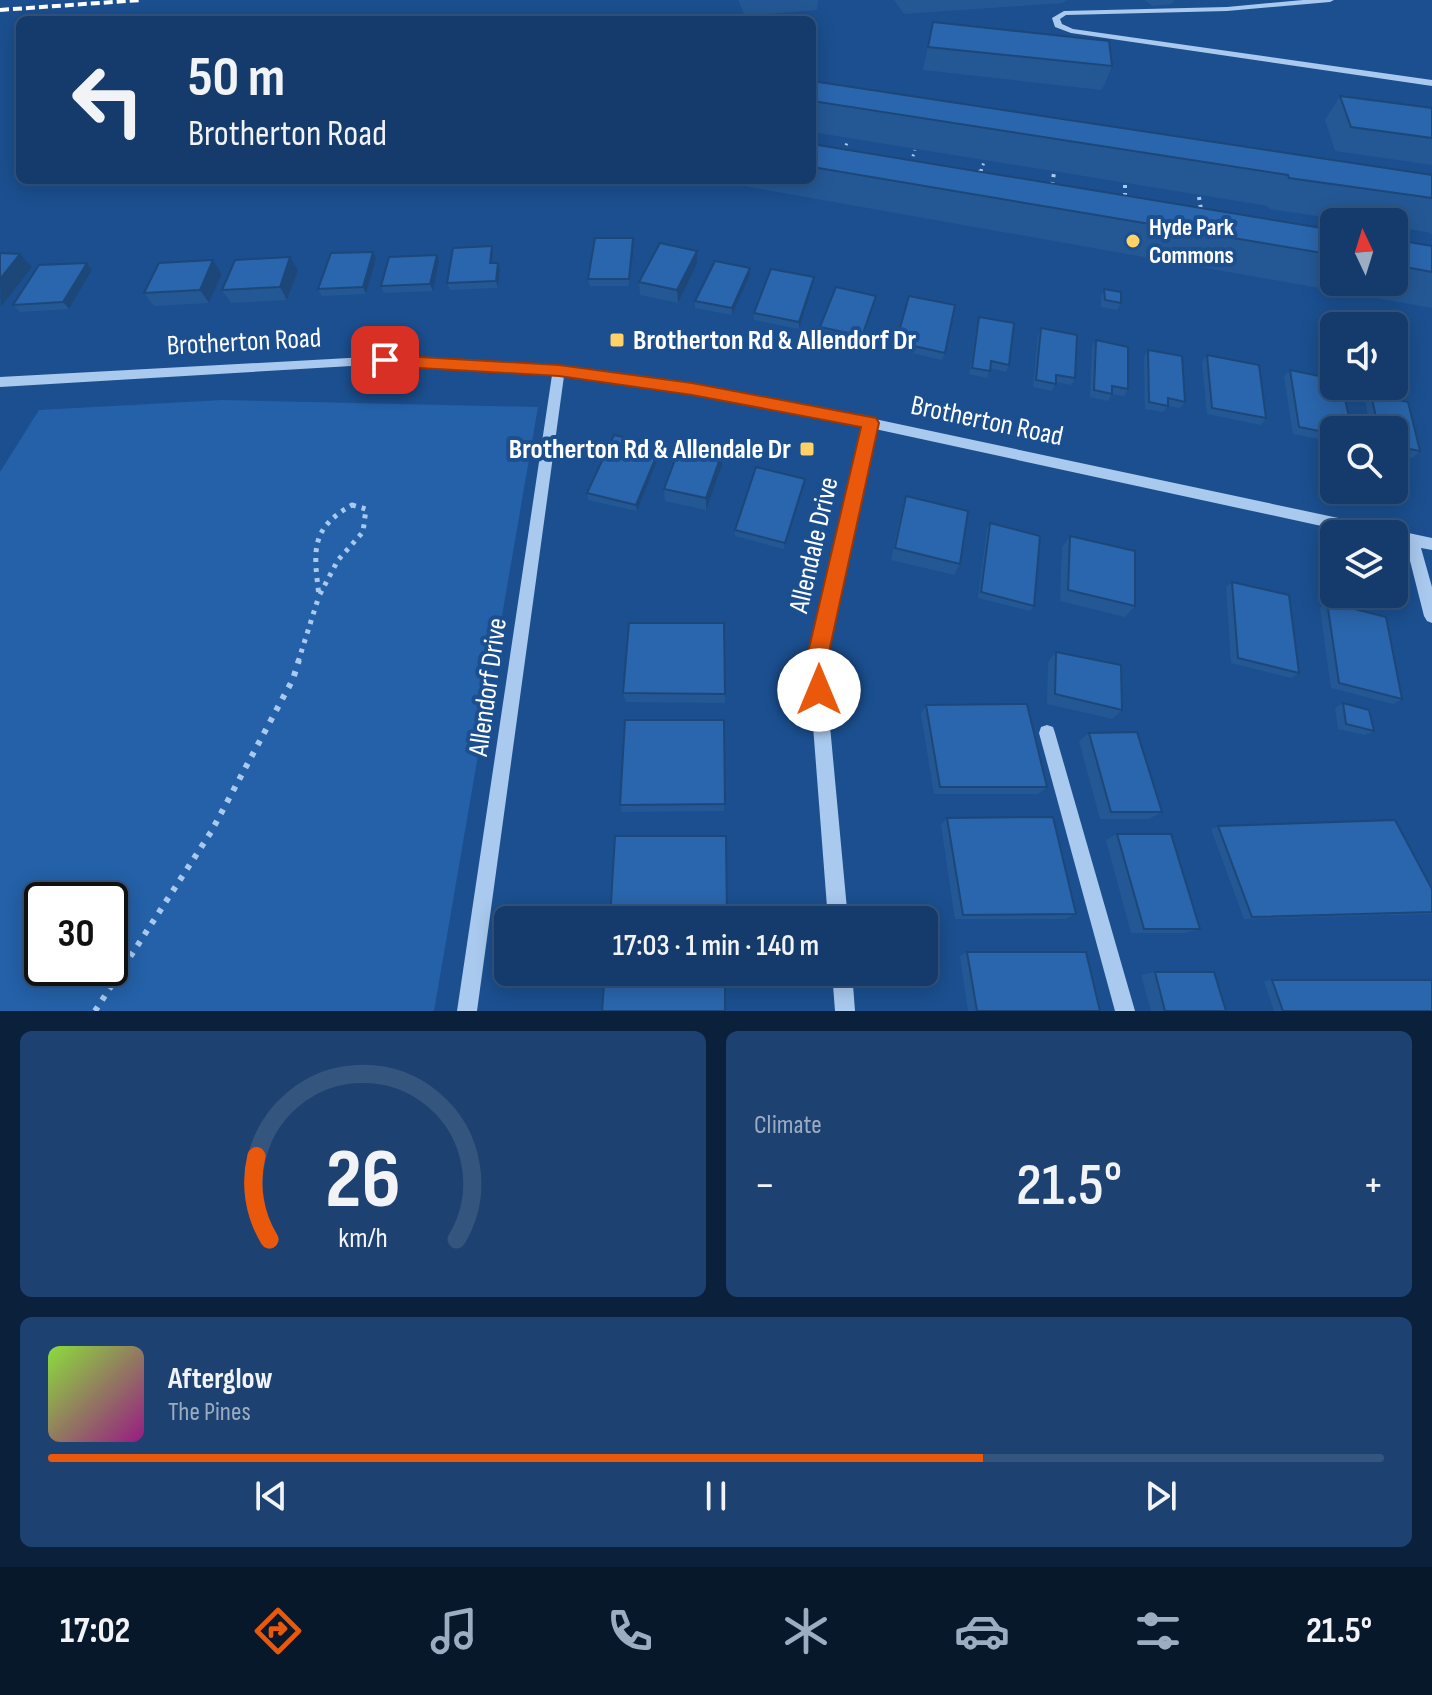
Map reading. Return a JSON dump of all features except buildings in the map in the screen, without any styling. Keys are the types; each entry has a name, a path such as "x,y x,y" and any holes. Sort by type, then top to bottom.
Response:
{"street":[{"path":"1330,0 1227,9 1064,13 1056,18 1058,25 1071,31 1432,83"},
{"name":"Brotherton Road","path":"0,382 385,360 559,371 692,389 870,423 1321,520"},
{"name":"Allendorf Drive","path":"467,1011 559,371"},
{"name":"Allendale Drive","path":"837,906 816,661 870,423"},
{"path":"1408,539 1432,544"},
{"path":"1412,540 1432,616"},
{"path":"1047,733 1125,1011"},
{"path":"843,986 845,1011"}],"path":[{"path":"844,151 848,140"},
{"path":"833,149 857,153"},
{"path":"911,162 915,150"},
{"path":"898,160 925,164"},
{"path":"980,173 984,162"},
{"path":"966,171 994,176"},
{"path":"1054,173 1052,185 1066,188"},
{"path":"1110,195 1125,197 1125,185"},
{"path":"1199,197 1201,210"},
{"path":"95,1011 211,832 293,679 319,596 338,560 363,532 366,509 352,505 331,515 319,531 314,550 319,596"}],"shaded area":[{"path":"222,400 538,407 434,1011 0,1011 0,472 39,410"}],"railway":[{"path":"0,10 141,0"}],"place":[{"name":"Hyde Park Commons","path":"1133,241"},
{"name":"Brotherton Rd & Allendorf Dr","path":"617,340"},
{"name":"Brotherton Rd & Allendale Dr","path":"807,449"}],"route":[{"path":"385,360 559,371 692,389 870,423 816,661 819,690"}]}
